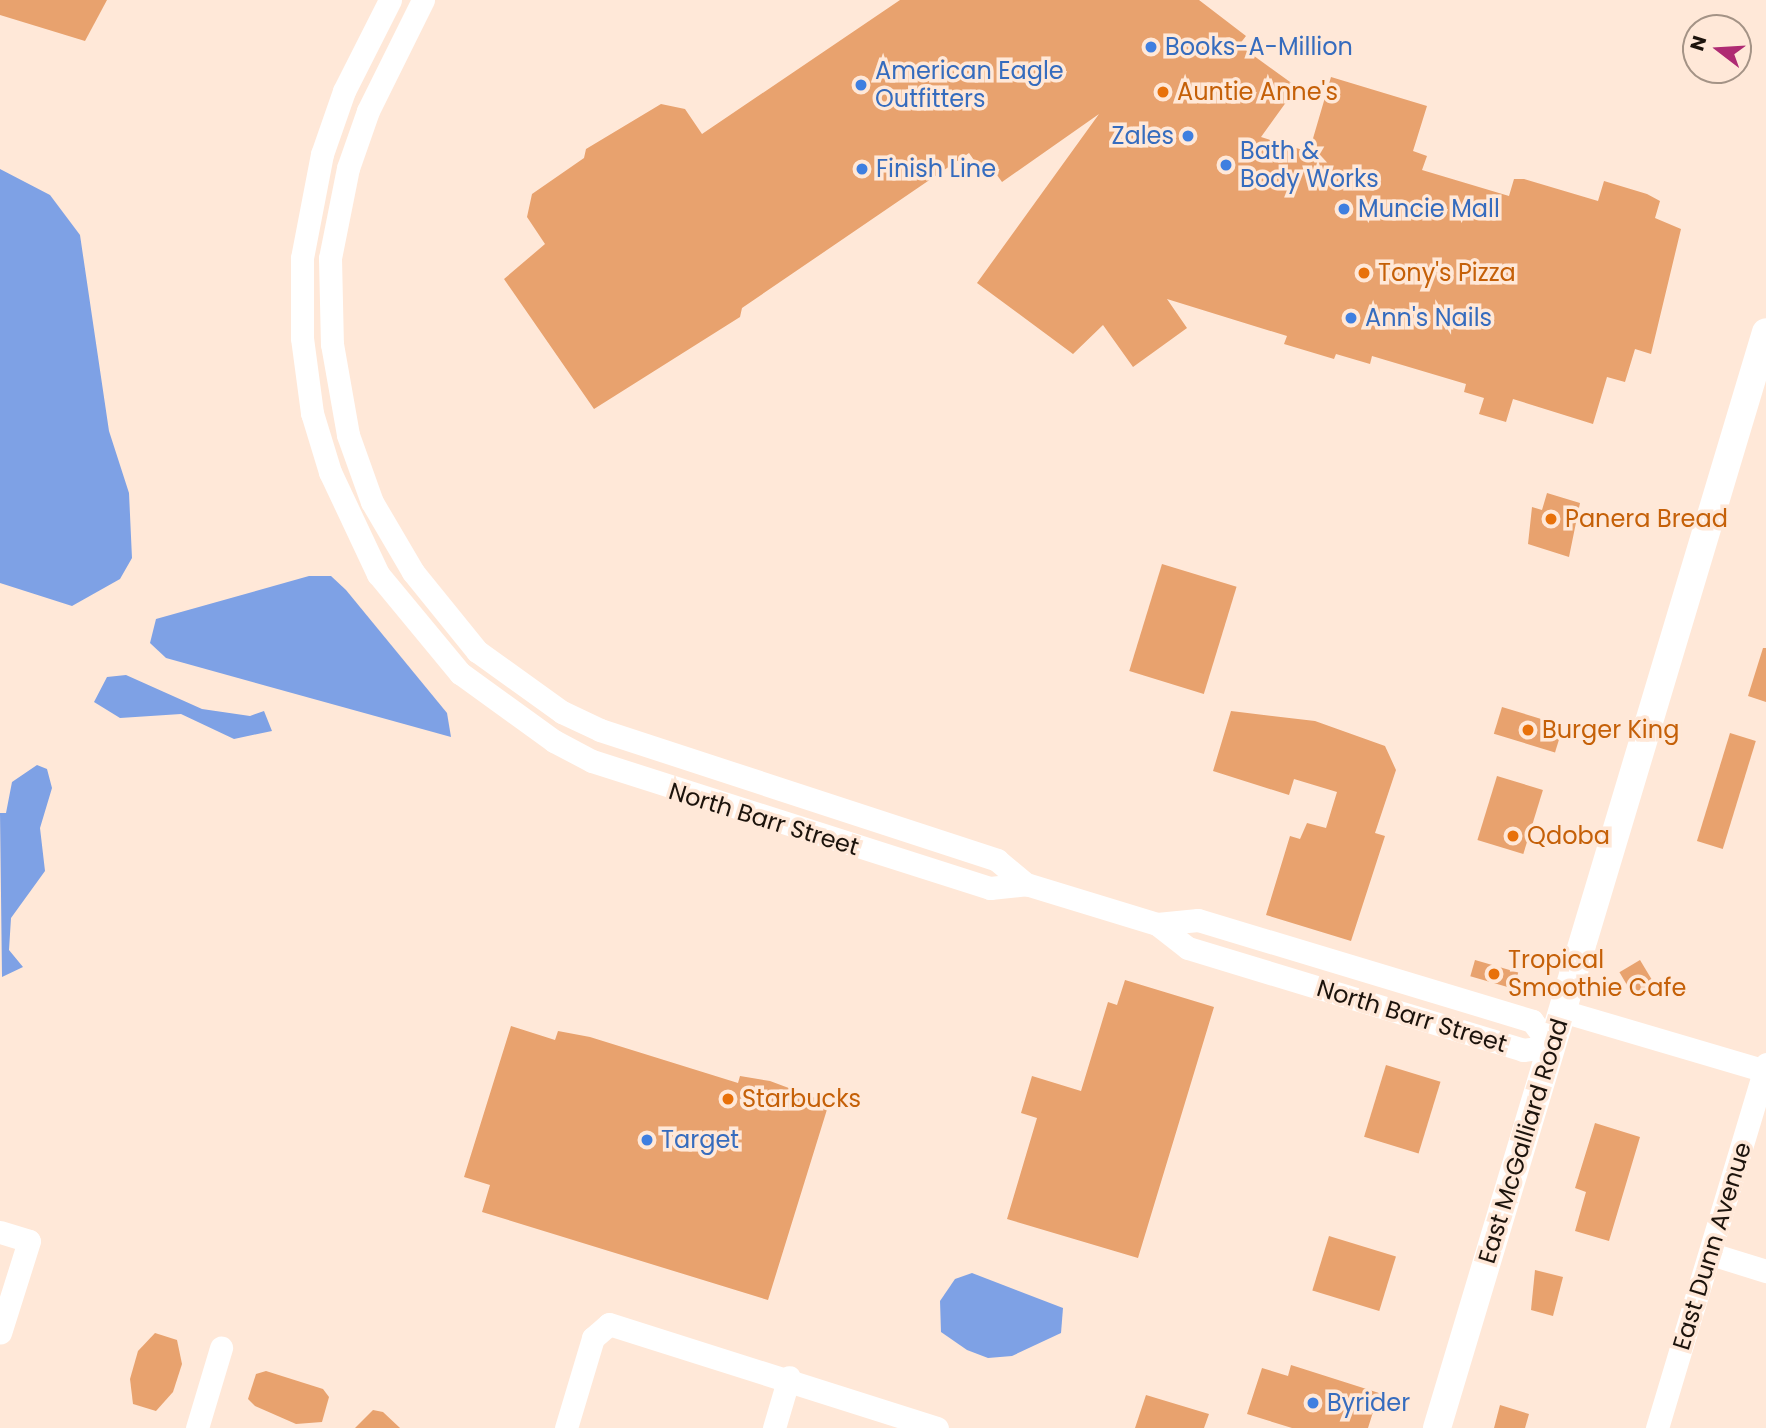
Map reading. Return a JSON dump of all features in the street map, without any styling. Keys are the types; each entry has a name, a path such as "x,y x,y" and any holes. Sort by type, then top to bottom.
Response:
{"main road":[{"name":"East McGalliard Road","path":"1437,1428 1766,332"}],"street":[{"name":"North Barr Street","path":"390,0 344,91 308,209 302,338 312,413 330,472 378,573 460,673 513,714 592,761 659,787 990,888 1026,884 1157,924 1198,920 1532,1021 1551,1046"},
{"name":"North Barr Street","path":"424,0 368,111 336,216 330,303 337,381 356,462 396,545 447,618 522,686 600,730 998,860 1026,884"},
{"path":"1562,1011 1765,1068"},
{"name":"East Dunn Avenue","path":"1657,1428 1765,1068"},
{"path":"0,1232 29,1241 0,1333"},
{"path":"1711,1254 1766,1271"},
{"path":"566,1428 593,1338 603,1326 625,1325 937,1428"},
{"path":"198,1428 221,1348"},
{"path":"774,1428 789,1377"}],"water":[{"path":"0,169 50,195 80,235 109,431 129,493 132,558 120,579 72,606 0,583"},
{"path":"309,576 331,576 346,590 447,713 451,737 166,658 150,643 156,619"},
{"path":"126,675 202,709 250,716 264,711 272,731 234,739 181,714 120,718 94,702 107,677"},
{"path":"37,765 47,769 52,788 40,828 45,871 11,918 9,950 23,967 2,977 0,813 6,813 12,782"},
{"path":"972,1273 1063,1308 1061,1333 1012,1356 988,1358 967,1350 941,1332 940,1301 955,1279"}],"building":[{"path":"0,0 107,0 85,41 0,15"},
{"name":"Muncie Mall","path":"900,0 1199,0 1246,36 1239,45 1297,87 1261,137 1309,152 1331,77 1427,106 1413,151 1427,156 1422,170 1509,196 1514,179 1524,179 1598,201 1604,181 1647,194 1660,201 1655,218 1681,229 1651,354 1635,349 1625,382 1607,377 1593,424 1513,399 1506,422 1479,414 1484,398 1464,392 1466,384 1372,356 1370,364 1336,354 1334,359 1284,344 1287,336 1167,299 1187,328 1133,367 1103,325 1073,354 977,283 1099,114 1002,182 992,168 983,173 969,153 742,308 740,317 594,409 504,279 545,244 527,217 532,194 584,158 586,149 661,104 685,109 702,134"},
{"name":"Panera Bread","path":"1547,493 1580,503 1569,557 1528,544 1532,507 1542,510"},
{"path":"1162,564 1237,587 1204,694 1129,671"},
{"path":"1763,648 1766,648 1766,702 1748,696"},
{"name":"Burger King","path":"1502,707 1563,726 1555,752 1494,734"},
{"path":"1231,711 1315,721 1385,746 1396,770 1375,833 1385,836 1351,941 1266,915 1290,836 1300,839 1307,823 1326,828 1337,792 1294,779 1289,795 1213,771"},
{"path":"1730,733 1756,741 1723,849 1697,841"},
{"path":"1497,776 1543,790 1523,854 1477,840"},
{"name":"Tropical Smoothie Cafe","path":"1475,960 1518,972 1514,989 1470,976"},
{"path":"1640,960 1656,987 1635,999 1619,972"},
{"path":"1125,980 1214,1007 1138,1258 1007,1219 1037,1118 1021,1113 1032,1076 1081,1091 1108,1002 1117,1005"},
{"name":"Target","path":"511,1026 555,1040 558,1031 590,1037 738,1083 740,1076 770,1081 829,1103 768,1300 482,1212 490,1185 464,1177"},
{"path":"1386,1065 1441,1082 1419,1153 1364,1137"},
{"path":"1595,1123 1640,1137 1609,1241 1575,1231 1586,1192 1575,1188"},
{"path":"1329,1236 1396,1256 1379,1311 1312,1291"},
{"path":"1535,1270 1563,1277 1553,1316 1531,1310"},
{"path":"155,1333 177,1340 182,1364 173,1392 156,1411 133,1404 130,1379 138,1351"},
{"name":"Byrider","path":"1291,1365 1379,1393 1368,1428 1292,1428 1247,1414 1262,1368 1288,1376"},
{"path":"266,1371 323,1389 329,1397 322,1422 296,1424 255,1406 248,1399 256,1374"},
{"path":"1146,1395 1209,1414 1204,1428 1135,1428"},
{"path":"1500,1405 1529,1414 1525,1428 1494,1428"},
{"path":"373,1410 383,1412 400,1428 355,1428"}],"place":[{"name":"Books-A-Million","path":"1151,47"},
{"name":"American Eagle Outfitters","path":"861,85"},
{"name":"Auntie Anne's","path":"1163,92"},
{"name":"Zales","path":"1188,136"},
{"name":"Bath & Body Works","path":"1226,165"},
{"name":"Finish Line","path":"862,169"},
{"name":"Muncie Mall","path":"1344,209"},
{"name":"Tony's Pizza","path":"1364,273"},
{"name":"Ann's Nails","path":"1351,318"},
{"name":"Panera Bread","path":"1551,519"},
{"name":"Burger King","path":"1528,730"},
{"name":"Qdoba","path":"1513,836"},
{"name":"Tropical Smoothie Cafe","path":"1494,974"},
{"name":"Starbucks","path":"728,1099"},
{"name":"Target","path":"647,1140"},
{"name":"Byrider","path":"1313,1403"}]}
